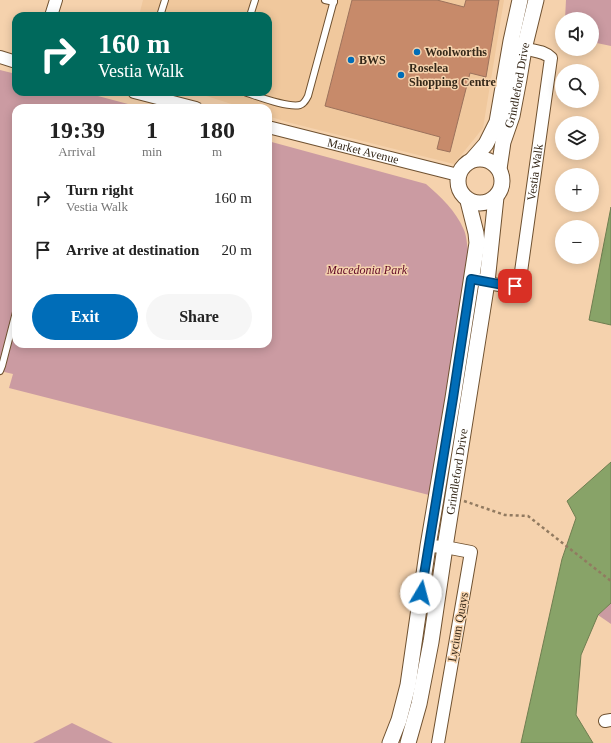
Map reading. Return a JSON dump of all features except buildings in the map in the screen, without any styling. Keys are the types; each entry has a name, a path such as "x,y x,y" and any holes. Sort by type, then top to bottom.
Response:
{"street":[{"path":"52,12 56,0"},
{"name":"Grindleford Drive","path":"499,169 511,41 520,0"},
{"name":"Grindleford Drive","path":"472,160 502,125 512,116 520,79 524,49 536,0"},
{"name":"Vestia Walk","path":"471,279 515,286 519,283 520,279 551,58 547,54 524,49 511,41"},
{"path":"0,57 12,61"},
{"path":"150,96 180,104"},
{"name":"Market Avenue","path":"272,127 458,176"},
{"path":"472,160 487,160 499,169 502,176 502,184 500,191 490,202 475,204 468,201 459,190 457,183 461,169 472,160"},
{"name":"Grindleford Drive","path":"408,743 419,704 432,642 445,547 487,282 496,197"},
{"name":"Grindleford Drive","path":"390,743 399,720 408,685 428,546 477,243 474,220 468,201"},
{"name":"Lycium Quays","path":"428,546 445,547 471,552 438,743"}],"lane":[{"path":"161,12 164,0"},
{"path":"251,12 255,0"},
{"path":"257,96 287,105 300,105 305,102 308,96 334,1 325,0"},
{"path":"0,371 3,350 12,324"}],"path":[{"path":"461,500 505,515 528,516 611,581"}],"shaded area":[{"path":"143,0 504,0 483,128 454,164 272,117 272,104 232,104 206,96 272,96 272,12 140,12"},
{"path":"611,207 611,325 589,320"},
{"path":"611,462 611,603 598,615 581,655 576,715 593,743 521,743 562,559 576,518 567,501"}],"green space":[{"path":"566,0 611,0 611,46 599,43 599,12 565,12"},
{"name":"Macedonia Park","path":"0,70 12,73 12,96 98,96 128,104 12,104 12,348 272,348 272,142 426,184 443,199 457,217 466,236 469,255 433,496 9,388 13,374 0,371"},
{"path":"611,603 611,624 598,615"},
{"path":"72,723 113,743 33,743"}],"place":[{"name":"Woolworths","path":"417,52"},
{"name":"BWS","path":"351,60"},
{"name":"Roselea Shopping Centre","path":"401,75"}],"route":[{"path":"421,593 471,279 515,286"}]}
